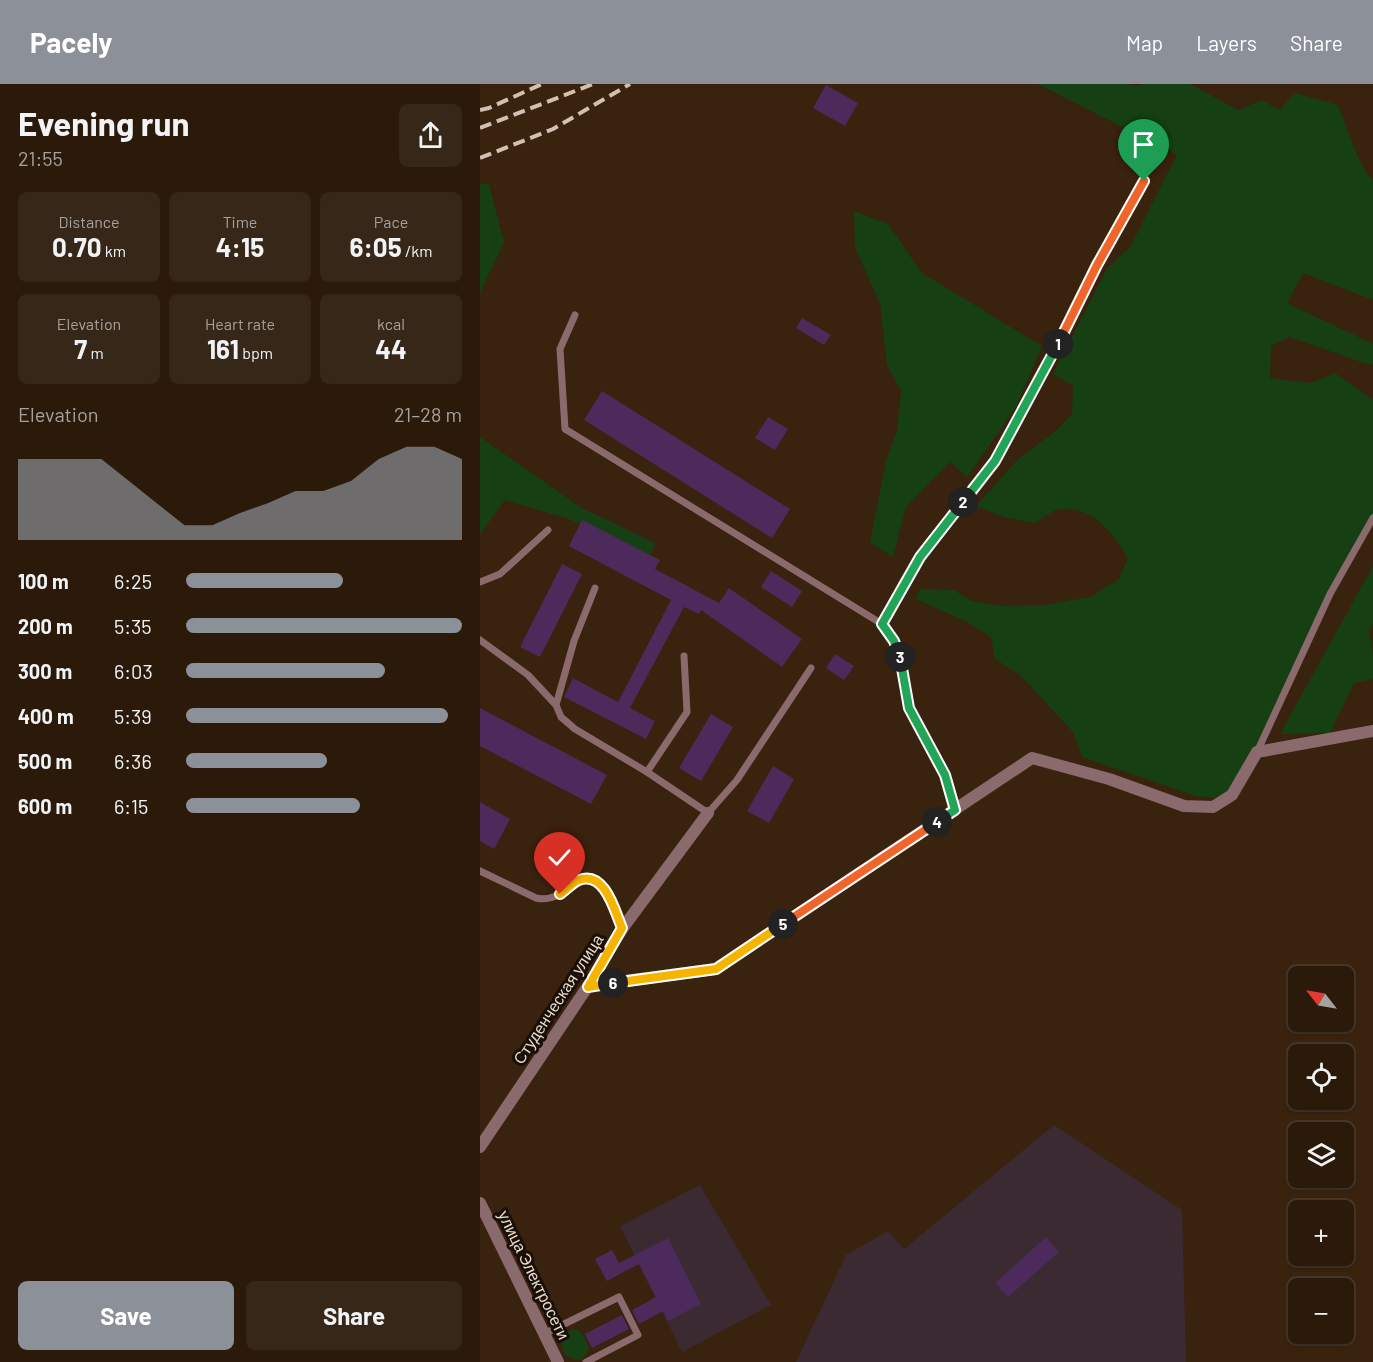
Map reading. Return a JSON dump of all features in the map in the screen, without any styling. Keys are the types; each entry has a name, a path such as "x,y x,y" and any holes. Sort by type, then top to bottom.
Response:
{"street":[{"path":"588,987 716,969 1032,758 1109,778 1184,806 1213,807 1232,795 1257,752 1373,731"},
{"name":"Студенческая улица","path":"480,1147 588,987 622,928 708,813"},
{"name":"улица Электросети","path":"480,1203 558,1362"}],"lane":[{"path":"882,624 920,557 995,461 1036,389 1097,265 1144,181"},
{"path":"575,315 560,349 565,429 882,624 894,641 901,659 909,708 945,775 955,810"},
{"path":"1257,752 1330,594 1373,518"},
{"path":"480,582 500,574 548,530"},
{"path":"556,705 574,641 595,588"},
{"path":"480,640 528,675 556,705 561,717 575,729 647,772 708,813 737,780 811,668"},
{"path":"647,772 687,712 684,656"},
{"path":"480,871 536,898 546,900 560,894 580,879 593,880 606,891 622,928"},
{"path":"544,1334 620,1297 638,1335 586,1362"}],"shaded area":[{"path":"1054,1125 1182,1210 1186,1362 796,1362 846,1255 888,1231 904,1249"},
{"path":"700,1185 771,1305 682,1352 620,1226"}],"green space":[{"path":"1038,84 1128,84 1136,86 1190,84 1238,110 1262,100 1279,110 1295,93 1338,105 1357,155 1373,180 1373,300 1303,273 1287,303 1373,344 1373,364 1370,365 1289,337 1271,346 1270,378 1310,383 1335,373 1373,400 1373,517 1327,594 1258,743 1227,792 1216,798 1196,796 1082,757 1073,732 1020,675 995,659 991,637 965,621 916,599 920,589 954,590 971,601 1002,606 1043,605 1090,597 1119,579 1128,558 1116,539 1101,523 1082,512 1060,509 1035,523 1004,517 976,506 1018,459 1056,431 1072,414 1073,386 1053,374 1108,267 1130,247 1177,155"},
{"path":"480,184 489,184 504,243 480,292"},
{"path":"854,211 888,224 922,273 1042,346 1016,407 967,477 950,462 906,507 893,557 870,542 886,461 897,431 901,391 887,365 880,303 855,248"},
{"path":"480,437 580,507 655,543 651,555 569,519 505,500 480,534"},
{"path":"1373,566 1373,624 1369,631 1373,656 1373,679 1354,683 1330,733 1280,734"},
{"path":"571,1329 581,1332 589,1348 586,1355 579,1360 566,1356 562,1345 565,1335"}],"building":[{"path":"826,85 858,103 845,126 813,108"},
{"path":"802,318 831,335 824,345 796,328"},
{"path":"602,391 790,509 772,538 584,420"},
{"path":"768,417 788,429 775,450 755,438"},
{"path":"582,520 660,560 655,569 719,603 729,588 802,639 782,667 701,610 699,614 684,607 630,708 655,721 646,739 564,697 573,678 618,702 671,600 569,546"},
{"path":"562,564 582,574 540,657 520,647"},
{"path":"771,571 802,591 792,607 761,587"},
{"path":"835,654 854,666 844,680 826,668"},
{"path":"480,708 607,775 591,804 480,746"},
{"path":"711,714 733,727 701,781 679,768"},
{"path":"773,766 794,779 769,823 747,811"},
{"path":"480,802 510,819 494,849 480,841"},
{"path":"559,837 572,845 553,881 539,873"},
{"path":"1046,1237 1059,1252 1008,1297 995,1283"},
{"path":"668,1238 701,1304 668,1321 663,1311 639,1324 632,1310 656,1297 639,1264 607,1281 595,1259 612,1250 619,1263"},
{"path":"622,1315 629,1329 592,1348 585,1334"}],"railway":[{"path":"480,110 542,84"},
{"path":"480,128 593,84"},
{"path":"480,158 553,129 630,84"}],"route":[{"path":"560,894 580,879 593,880 606,891 622,928 588,987 716,969 955,810 945,775 909,708 901,659 894,641 882,624 920,557 995,461 1036,389 1097,265 1144,181"}]}
